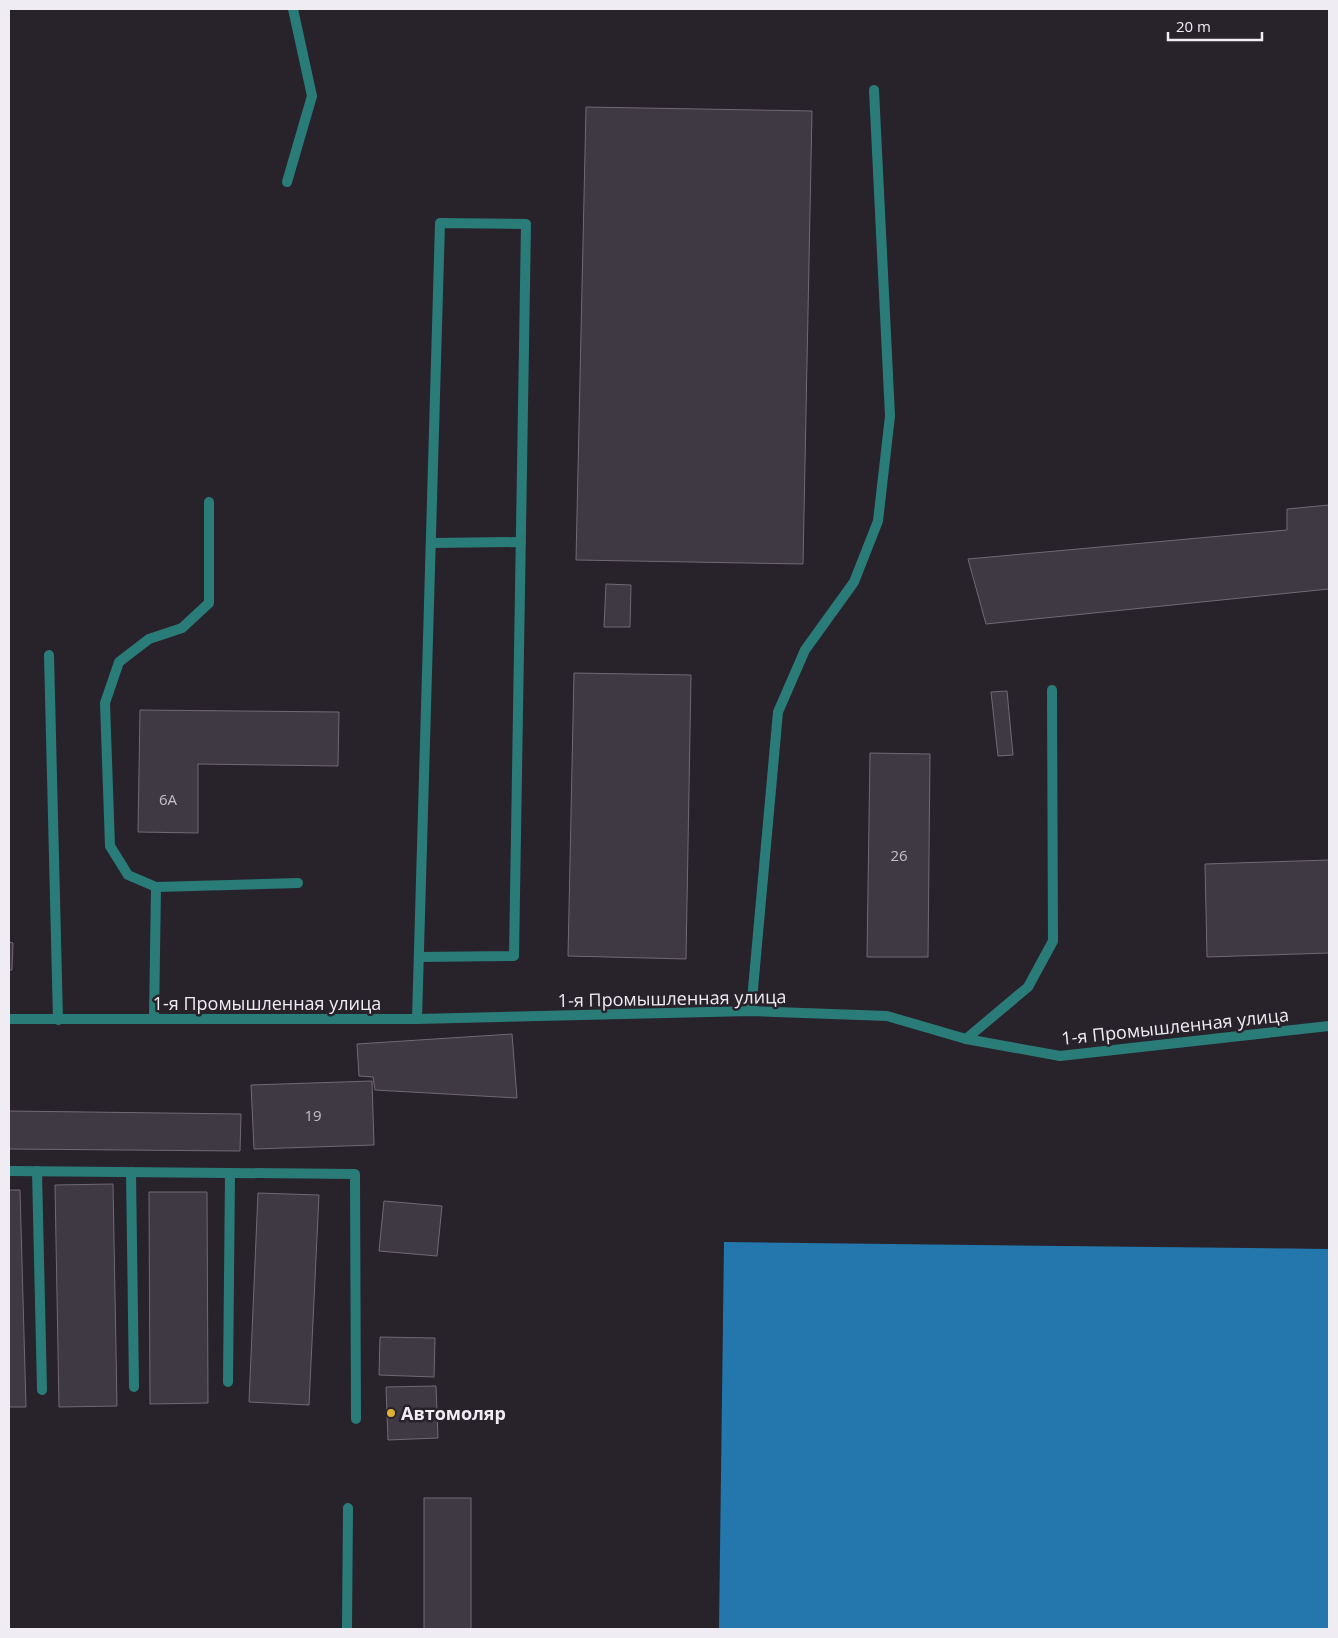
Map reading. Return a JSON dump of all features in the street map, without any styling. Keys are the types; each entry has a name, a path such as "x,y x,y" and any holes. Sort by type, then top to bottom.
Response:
{"street":[{"path":"287,182 312,96 294,9"},
{"path":"750,1011 778,712 805,650 854,582 878,521 890,416 874,90"},
{"path":"417,1018 440,223 526,224 514,956 419,957"},
{"path":"208,502 209,603 182,628 150,639 119,662 105,703 110,846 128,875 156,887 298,883"},
{"path":"431,543 521,542"},
{"path":"49,655 58,1020"},
{"path":"966,1039 1028,987 1053,941 1052,690"},
{"path":"154,1019 156,887"},
{"name":"1-я Промышленная улица","path":"9,1019 417,1018 750,1011 886,1016 966,1039 1060,1056 1329,1026"},
{"path":"9,1171 355,1174 356,1419"},
{"path":"37,1171 42,1390"},
{"path":"131,1172 134,1387"},
{"path":"228,1382 230,1173"},
{"path":"347,1629 348,1508"}],"water":[{"path":"724,1242 1329,1249 1329,1629 719,1629"}],"building":[{"path":"586,107 812,111 803,564 576,560"},
{"path":"1329,505 1329,589 986,624 968,559 1287,530 1287,509"},
{"path":"606,584 631,585 630,627 604,627"},
{"path":"574,673 691,675 686,959 568,956"},
{"path":"1007,691 1013,755 998,756 991,692"},
{"path":"140,710 339,712 338,766 198,764 198,833 138,832"},
{"path":"870,753 930,754 928,957 867,957"},
{"path":"1329,860 1329,953 1207,957 1205,864"},
{"path":"9,942 13,943 12,970 9,970"},
{"path":"512,1034 517,1098 375,1090 373,1077 359,1076 357,1044"},
{"path":"372,1081 374,1145 254,1149 251,1085"},
{"path":"9,1111 241,1114 240,1151 9,1149"},
{"path":"113,1184 117,1406 59,1407 55,1185"},
{"path":"9,1190 20,1190 26,1407 9,1407"},
{"path":"149,1192 207,1192 208,1403 150,1404"},
{"path":"258,1193 319,1195 309,1405 249,1402"},
{"path":"384,1201 442,1206 437,1256 379,1251"},
{"path":"380,1337 435,1338 434,1377 379,1375"},
{"path":"436,1386 438,1438 388,1440 386,1387"},
{"path":"424,1498 471,1498 471,1629 424,1629"}],"place":[{"name":"Автомоляр","path":"391,1413"}]}
